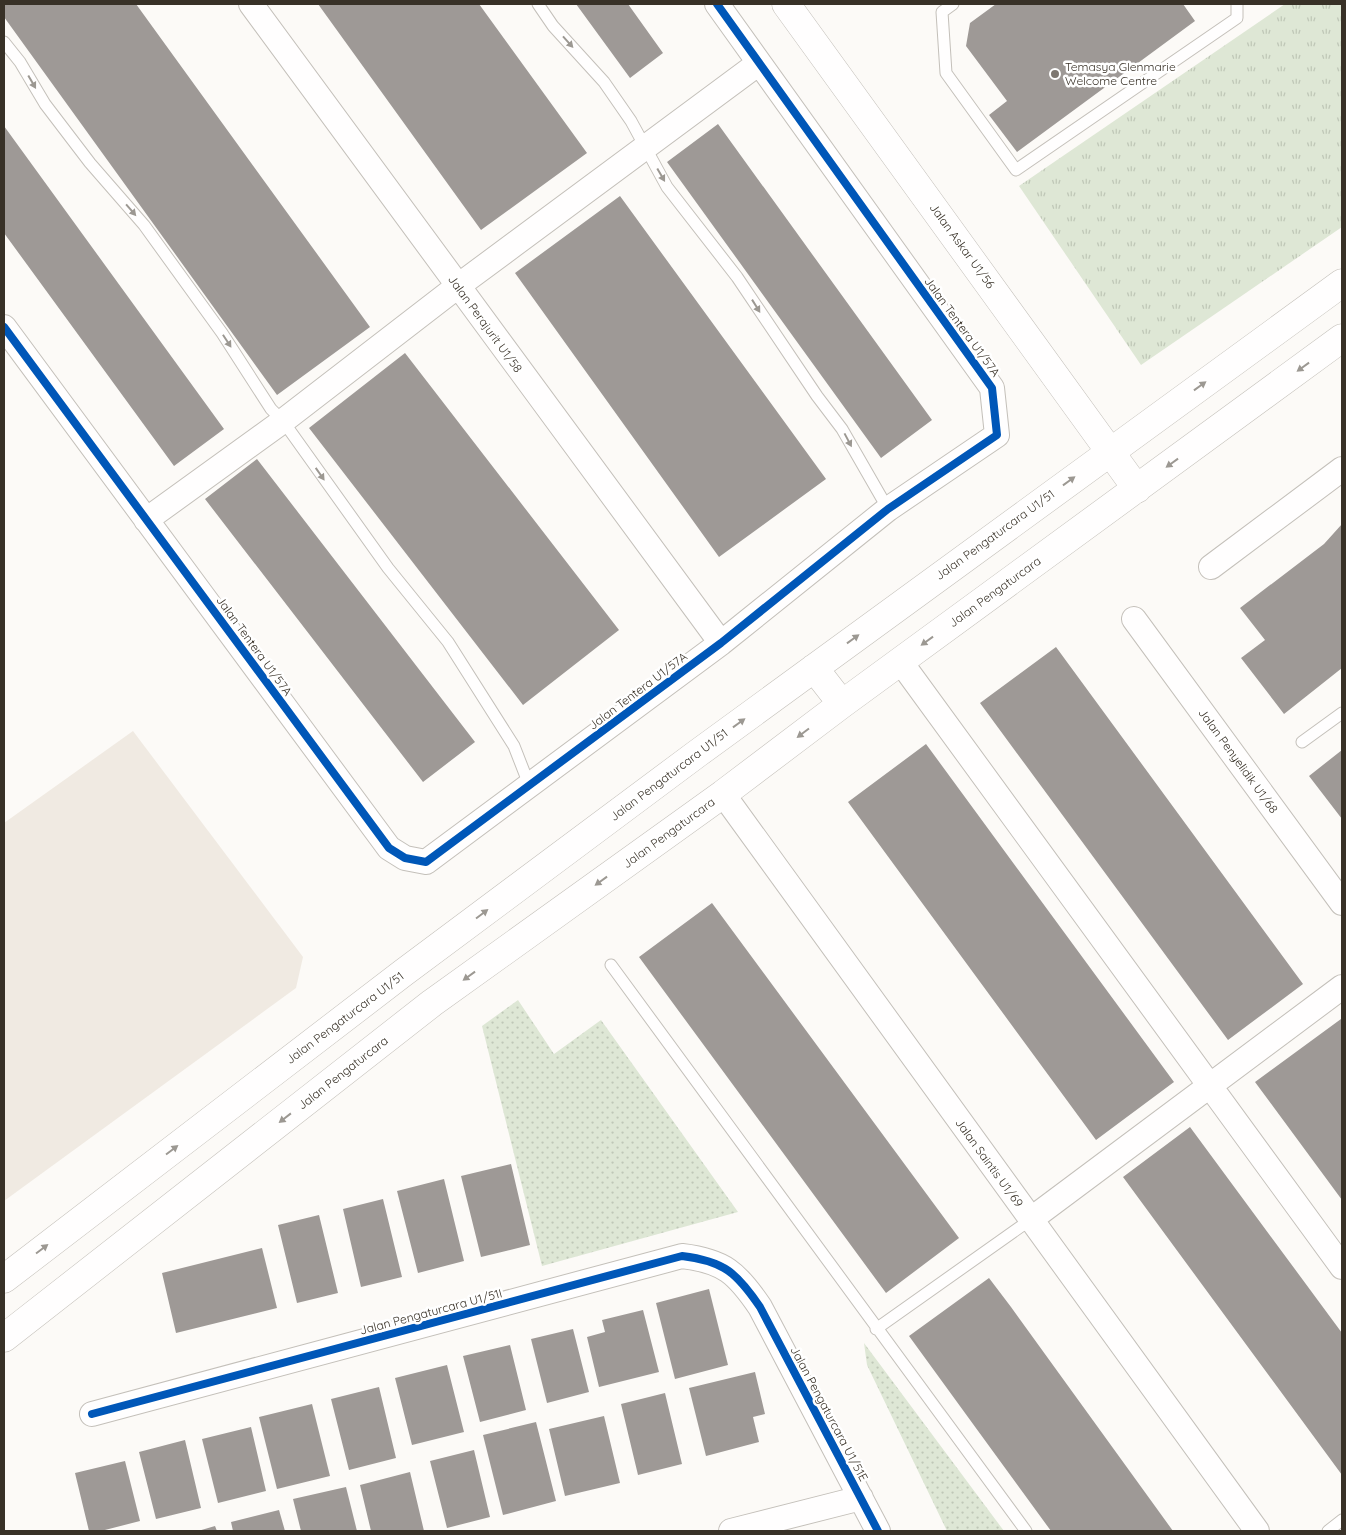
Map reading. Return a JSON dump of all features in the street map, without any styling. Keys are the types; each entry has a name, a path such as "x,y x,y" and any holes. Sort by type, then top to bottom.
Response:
{"street":[{"name":"Jalan Perajurit U1/58","path":"250,4 721,644"},
{"name":"Jalan Tentera U1/57A","path":"4,327 389,848 405,858 426,862 721,644 888,509 997,435 992,388 717,4"},
{"name":"Jalan Askar U1/56","path":"789,5 1137,489"},
{"path":"146,520 283,421 458,286 759,62"},
{"name":"Jalan Pengaturcara U1/51","path":"4,1278 411,967 814,668 1342,283"},
{"name":"Jalan Pengaturcara","path":"4,1338 432,1003 722,794 900,661 1342,338"},
{"path":"1212,567 1342,469"},
{"name":"Jalan Penyelidik U1/68","path":"1134,619 1342,902"},
{"path":"900,661 1342,1267"},
{"path":"814,668 842,704"},
{"name":"Jalan Saintis U1/69","path":"722,794 1030,1220 1114,1330 1257,1531"},
{"path":"1030,1220 1342,986"},
{"name":"Jalan Pengaturcara U1/51I","path":"92,1414 682,1256 704,1259 725,1268 743,1281 760,1307"},
{"name":"Jalan Pengaturcara U1/51E","path":"760,1307 878,1531"},
{"path":"731,1531 861,1498"}],"lane":[{"path":"538,4 553,26 604,82 631,121 668,187 737,277 817,396 842,429 888,509"},
{"path":"953,4 942,12 946,73 1016,170 1237,18 1237,4"},
{"path":"4,42 20,62 45,104 90,163 144,225 222,333 271,409 283,421 382,561 448,642 514,746 530,787"},
{"path":"1302,742 1342,713"},
{"path":"611,965 876,1329 1026,1531"},
{"path":"876,1329 1030,1220"},
{"path":"1328,1531 1342,1520"}],"shaded area":[{"path":"133,731 303,957 296,988 4,1201 4,823"}],"green space":[{"path":"1285,4 1342,4 1342,227 1141,365 1019,186"},
{"path":"518,1000 554,1054 601,1020 738,1212 542,1266 482,1026"},
{"path":"864,1343 1004,1531 947,1531 867,1365"}],"building":[{"path":"4,4 136,4 370,327 277,395 4,17"},
{"path":"318,4 479,4 587,153 481,230"},
{"path":"576,4 628,4 663,53 630,78"},
{"name":"Temasya Glenmarie Welcome Centre","path":"996,4 1183,4 1195,21 1017,152 989,115 1007,101 966,46 970,23"},
{"path":"718,124 932,420 881,458 667,162"},
{"path":"4,126 224,429 174,466 4,233"},
{"path":"620,196 826,479 719,557 515,273"},
{"path":"405,353 619,630 523,705 309,428"},
{"path":"257,459 475,742 423,782 205,499"},
{"path":"1342,524 1342,668 1284,714 1241,658 1265,640 1240,608 1324,544"},
{"path":"1056,647 1303,984 1228,1040 980,703"},
{"path":"926,744 1174,1082 1096,1140 848,802"},
{"path":"1342,750 1342,819 1309,776"},
{"path":"712,903 959,1238 886,1293 639,957"},
{"path":"1342,1020 1342,1200 1255,1082"},
{"path":"1190,1127 1342,1333 1342,1475 1123,1177"},
{"path":"511,1164 530,1245 481,1257 461,1176"},
{"path":"444,1179 464,1261 418,1273 397,1191"},
{"path":"383,1199 402,1277 361,1287 343,1209"},
{"path":"319,1215 338,1293 297,1303 278,1225"},
{"path":"262,1248 277,1308 176,1333 162,1273"},
{"path":"989,1278 1173,1531 1051,1531 909,1336"},
{"path":"709,1289 728,1365 675,1379 656,1303"},
{"path":"643,1310 659,1372 599,1387 587,1337 605,1332 602,1320"},
{"path":"573,1329 589,1392 547,1403 531,1339"},
{"path":"510,1345 526,1410 480,1422 463,1356"},
{"path":"447,1365 464,1432 412,1445 395,1378"},
{"path":"755,1372 765,1414 753,1417 759,1442 706,1456 689,1388"},
{"path":"379,1387 396,1458 349,1470 331,1399"},
{"path":"665,1393 682,1464 638,1475 621,1404"},
{"path":"312,1404 330,1476 277,1489 259,1417"},
{"path":"604,1416 620,1483 565,1496 549,1429"},
{"path":"536,1422 556,1501 503,1515 483,1435"},
{"path":"251,1427 266,1491 218,1503 202,1439"},
{"path":"185,1440 201,1508 156,1519 139,1452"},
{"path":"474,1450 490,1517 447,1528 430,1461"},
{"path":"125,1461 140,1521 101,1531 89,1531 75,1473"},
{"path":"410,1472 424,1531 371,1531 360,1485"},
{"path":"346,1487 357,1531 301,1531 293,1499"},
{"path":"279,1510 285,1531 233,1531 231,1522"},
{"path":"215,1526 217,1531 198,1531"}],"cycle path":[{"path":"4,327 389,848 405,858 426,862 721,643 888,509 997,435 992,388 717,4"},
{"path":"92,1414 682,1256 696,1258 719,1265 736,1277 752,1295 878,1531"}],"place":[{"name":"Temasya Glenmarie Welcome Centre","path":"1055,74"}]}
